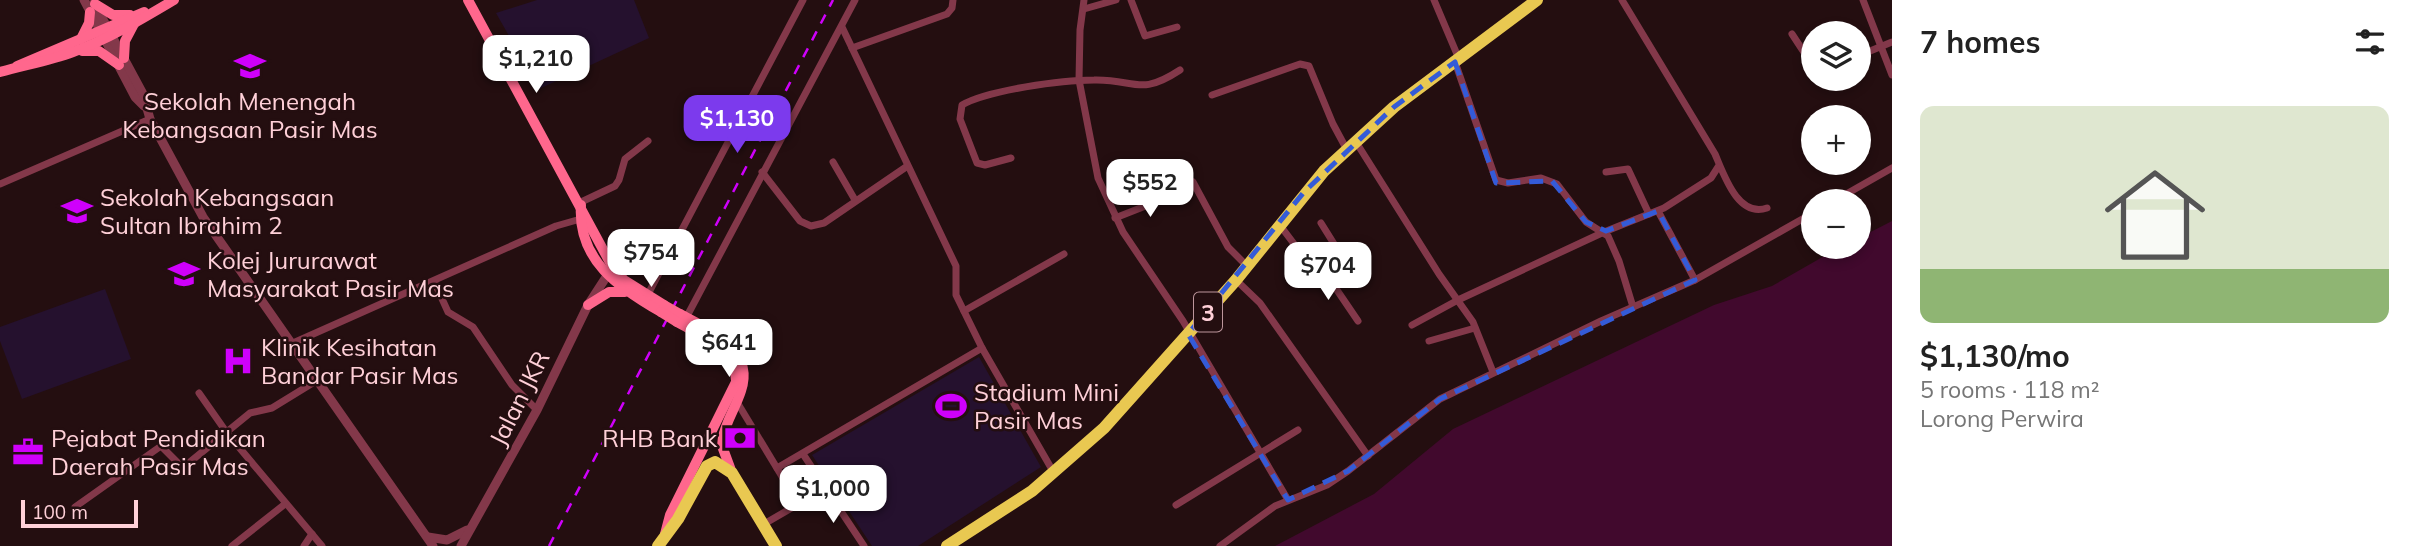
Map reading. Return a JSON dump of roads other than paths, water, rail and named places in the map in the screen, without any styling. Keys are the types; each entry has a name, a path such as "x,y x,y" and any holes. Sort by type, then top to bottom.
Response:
{"highway":[{"name":"3","path":"947,546 1054,474 1104,428 1236,280 1304,192 1394,107 1537,0"},
{"path":"661,541 678,519 700,468 719,463 732,472 776,546"}],"main road":[{"path":"467,0 580,204 609,271 626,292"},
{"path":"0,72 31,66 76,51 168,3"},
{"path":"81,39 89,23 93,5 113,15 136,19"},
{"path":"76,51 99,51 122,61 125,41 136,19"},
{"path":"13,68 28,59 81,39 107,33"},
{"path":"609,271 662,309"},
{"path":"588,304 609,292 626,292 681,318 735,357 744,378 724,430 722,446 732,472"},
{"path":"661,541 670,515 700,468 734,388 735,357"}],"street":[{"path":"84,0 93,5 122,61 135,97 145,107 203,217 433,546"},
{"path":"647,296 803,0"},
{"path":"681,318 855,0"},
{"path":"852,48 947,14 952,8 953,0"},
{"path":"1116,0 1084,4 1080,30 1079,80 1094,167 1115,218 1288,500"},
{"path":"1131,0 1145,36 1177,27"},
{"path":"1434,0 1457,60 1496,180 1501,183 1541,178 1552,180 1586,222 1604,232 1619,261 1633,307"},
{"path":"1622,0 1715,155 1718,167 1748,208 1759,211 1767,208"},
{"path":"1863,0 1892,75"},
{"path":"842,27 906,167 956,266 954,289 964,311 982,348 1054,474"},
{"path":"1792,34 1801,48"},
{"path":"1871,51 1892,42"},
{"path":"1212,95 1300,64 1309,66 1333,124 1458,300 1475,328 1493,372"},
{"path":"1011,158 985,165 975,160 960,119 962,104 978,98 1079,80 1111,81 1142,87 1159,83 1180,70"},
{"path":"0,184 150,119"},
{"path":"580,204 615,186 625,159 648,141"},
{"path":"833,162 855,200"},
{"path":"762,173 800,221 811,226 824,223 906,167"},
{"path":"1412,326 1458,300 1653,212 1711,178 1718,167"},
{"path":"1855,189 1892,168"},
{"path":"1606,172 1628,169 1695,280"},
{"path":"1193,182 1228,247 1247,265"},
{"path":"1115,218 1176,194"},
{"path":"293,343 584,218"},
{"path":"1220,546 1258,517 1288,500 1327,485 1368,456 1426,407 1493,372 1695,280 1801,220"},
{"path":"1279,223 1310,265 1322,268 1357,321"},
{"path":"1321,223 1342,255 1322,268"},
{"path":"964,311 1064,254"},
{"name":"Jalan JKR","path":"461,546 537,410 588,304 609,271"},
{"path":"1236,280 1260,303 1368,456"},
{"path":"434,281 448,312 473,327 512,385 537,410"},
{"path":"1429,341 1475,328"},
{"path":"778,467 982,348"},
{"path":"75,507 161,446 183,466 250,413 272,408 316,381"},
{"path":"199,393 227,433 322,546"},
{"path":"737,402 798,503"},
{"path":"1176,505 1298,430"},
{"path":"803,454 864,546"},
{"path":"764,524 826,488"},
{"path":"232,546 285,504"},
{"path":"428,537 447,540 460,536 470,527"},
{"path":"304,546 312,534"}],"railway":[{"path":"549,546 833,0"}],"place":[{"name":"Sekolah Menengah Kebangsaan Pasir Mas","path":"250,66"},
{"name":"Sekolah Kebangsaan Sultan Ibrahim 2","path":"77,211"},
{"name":"Kolej Jururawat Masyarakat Pasir Mas","path":"184,274"},
{"name":"Klinik Kesihatan Bandar Pasir Mas","path":"238,361"},
{"name":"Stadium Mini Pasir Mas","path":"951,406"},
{"name":"RHB Bank","path":"740,438"},
{"name":"Pejabat Pendidikan Daerah Pasir Mas","path":"28,452"}]}
